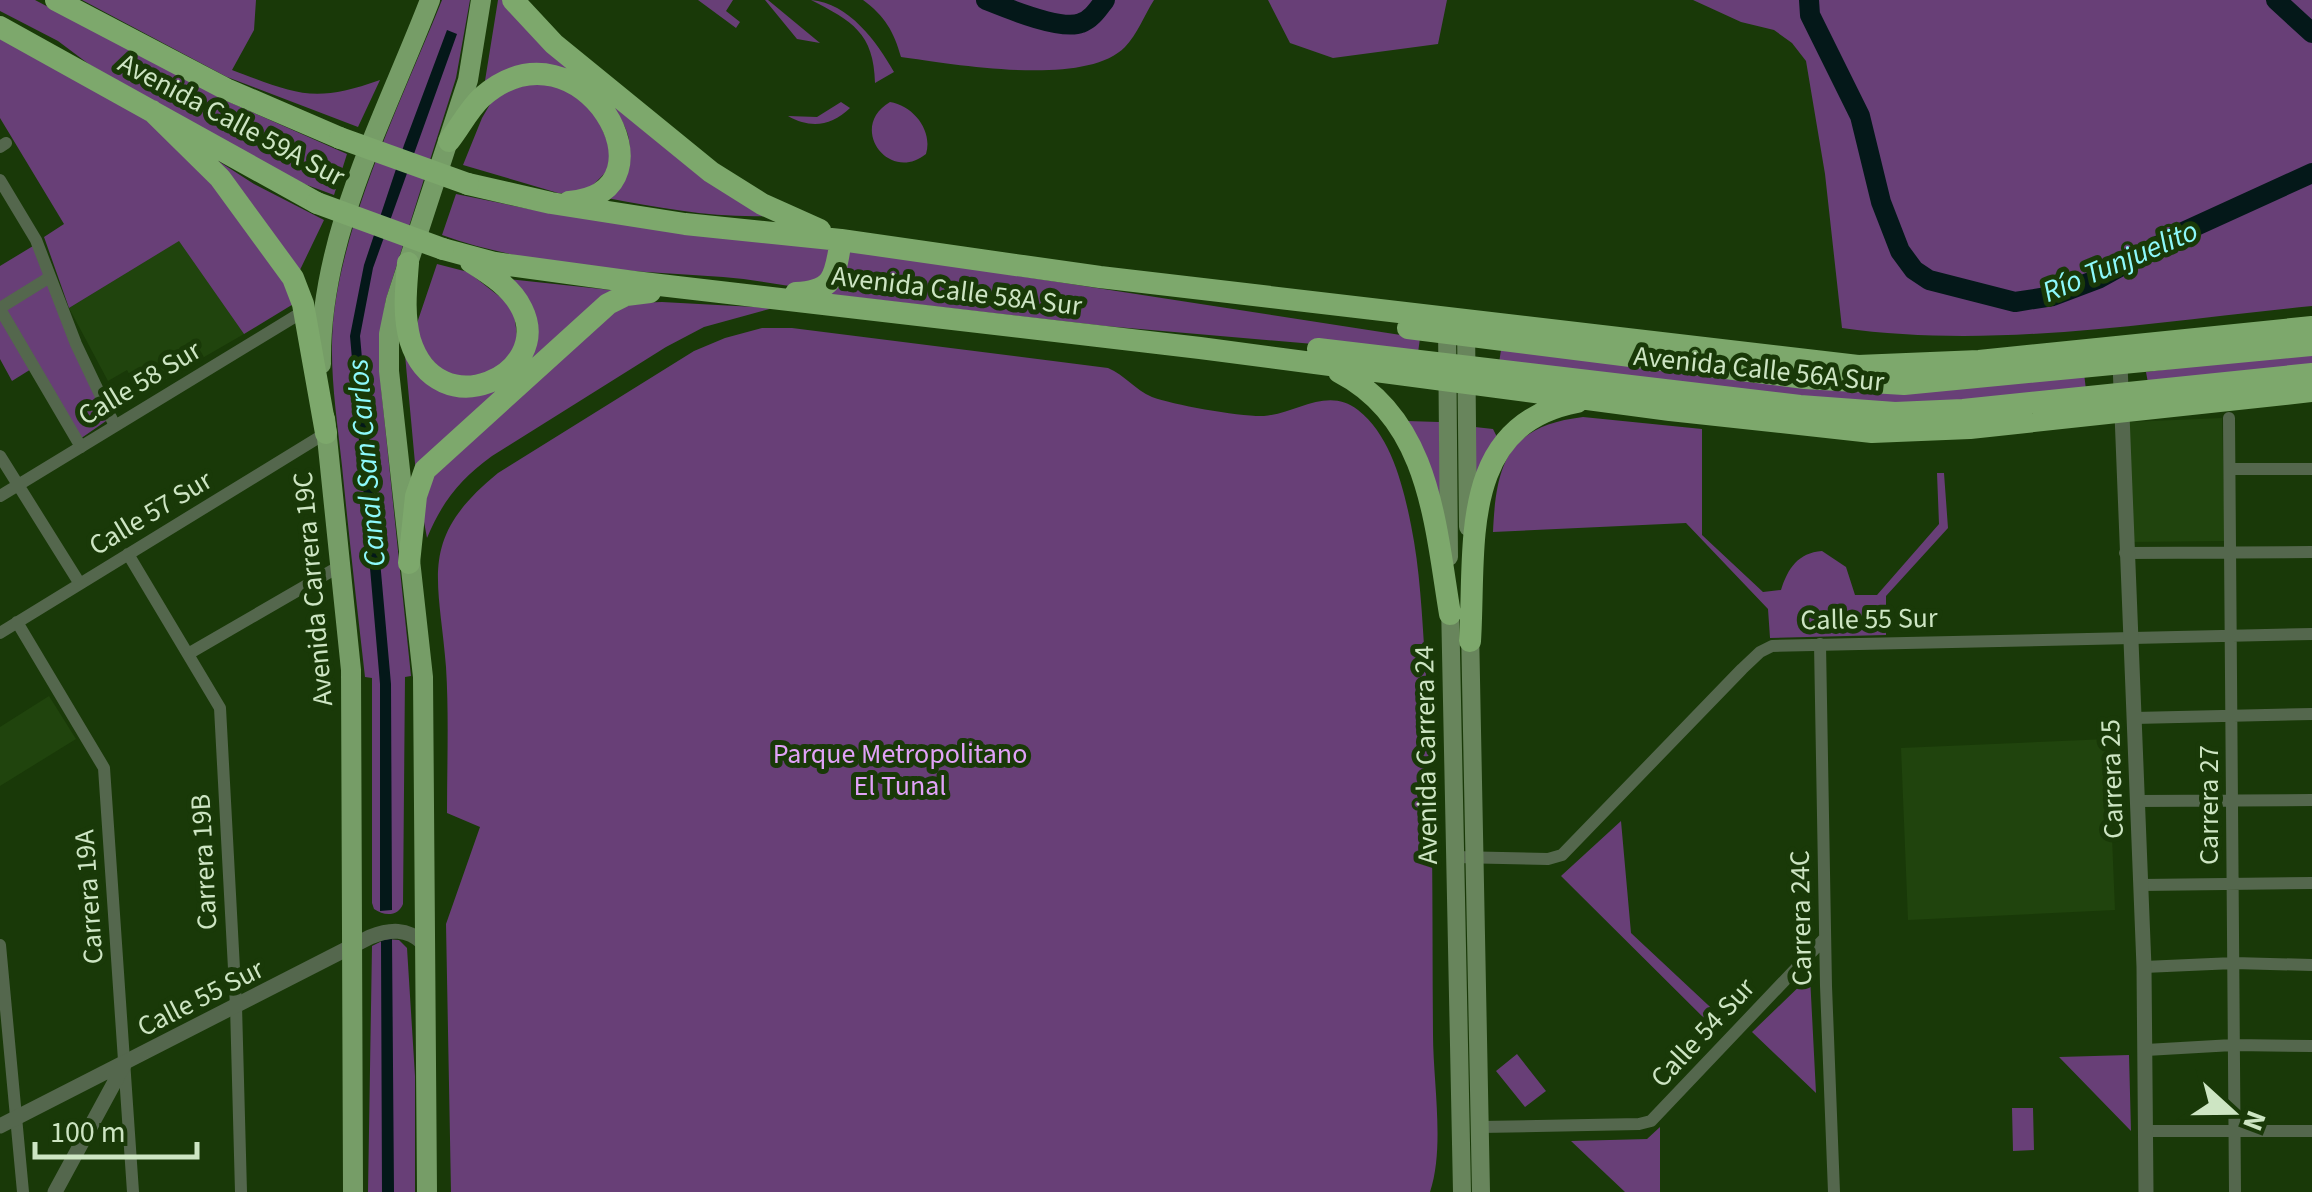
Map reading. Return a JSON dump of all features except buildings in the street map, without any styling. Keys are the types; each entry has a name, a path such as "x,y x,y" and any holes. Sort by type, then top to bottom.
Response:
{"highway":[{"name":"Avenida Calle 59A Sur","path":"56,0 226,90 340,138 468,184"},
{"path":"513,0 554,44 711,172 762,204 842,240 835,273 824,288 748,296"},
{"name":"Avenida Calle 59A Sur","path":"0,27 318,203 451,252"},
{"path":"450,141 479,100 507,82 540,74 583,88 610,117 618,134 618,171 612,183 591,198 550,203"},
{"path":"152,111 238,202 293,278 304,311 326,433"},
{"name":"Avenida Calle 58A Sur","path":"468,184 550,203 684,224 842,240 1456,326"},
{"path":"408,263 405,310 416,355 442,381 474,388 489,384 516,360 526,334 526,321 512,296 451,252"},
{"name":"Avenida Calle 58A Sur","path":"451,252 546,270 748,296 1318,364 1457,373"},
{"path":"410,563 416,496 422,476 430,466 608,304 626,295 688,288"},
{"name":"Avenida Calle 56A Sur","path":"1456,326 1858,366 1936,365 2312,328"},
{"name":"Avenida Calle 56A Sur","path":"1456,326 1719,367 1904,384 2306,344"},
{"name":"Avenida Calle 56A Sur","path":"1200,348 1318,349 1601,401 1872,432 1957,430 2121,401 2312,374"},
{"path":"1719,367 1768,356"},
{"path":"1318,364 1372,391 1402,428 1431,506 1450,614"},
{"name":"Avenida Calle 56A Sur","path":"1457,373 1911,413 2248,398 2312,391"},
{"path":"2248,398 2288,376"},
{"path":"1470,641 1478,510 1486,472 1494,456 1520,426 1542,412 1578,402 1601,401"},
{"path":"1911,413 1957,430"}],"main road":[{"name":"Avenida Carrera 19C","path":"353,1192 351,670 326,433 321,334 337,246 430,0"},
{"path":"427,1192 423,677 389,371 392,316 472,63 481,0"},
{"name":"Avenida Carrera 24","path":"1456,326 1470,641 1462,1192"},
{"name":"Avenida Carrera 24","path":"1457,373 1450,614 1481,1192"}],"street":[{"path":"0,180 36,240 76,344 115,426"},
{"path":"50,277 0,308 81,447"},
{"name":"Calle 58 Sur","path":"0,496 304,311"},
{"name":"Carrera 25","path":"2120,364 2144,968 2146,1192"},
{"name":"Carrera 27","path":"2229,418 2235,1192"},
{"name":"Calle 57 Sur","path":"0,633 326,433"},
{"path":"0,456 80,584"},
{"path":"2230,470 2312,469"},
{"path":"2125,553 2312,552"},
{"name":"Carrera 19B","path":"128,554 220,708 236,1006 241,1192"},
{"path":"188,654 340,566"},
{"name":"Carrera 19A","path":"17,622 104,768 134,1192"},
{"name":"Calle 55 Sur","path":"1465,858 1548,859 1562,855 1760,652 1776,645 2312,634"},
{"name":"Carrera 24C","path":"1820,644 1834,1192"},
{"path":"2134,718 2312,714"},
{"path":"2137,801 2312,800"},
{"path":"2140,885 2312,882"},
{"name":"Calle 55 Sur","path":"0,1126 352,946 390,931 411,934 423,943"},
{"name":"Calle 54 Sur","path":"1480,1127 1651,1121 1825,938"},
{"path":"0,945 23,1192"},
{"path":"2144,968 2234,963 2312,965"},
{"path":"2146,1050 2312,1046"},
{"path":"56,1192 125,1063"},
{"path":"2148,1132 2312,1131"}],"shaded area":[{"path":"180,240 244,334 140,394 127,370 108,381 69,308"},
{"path":"2222,418 2225,541 2131,542 2127,422"},
{"path":"49,696 76,739 0,786 0,727"},
{"path":"2108,739 2115,910 1908,920 1901,748"}],"green space":[{"path":"0,0 35,0 227,101 347,154 334,195 245,154 90,65 58,41 0,11"},
{"path":"82,0 256,0 254,30 232,70 305,93 338,92 380,80 358,127 227,77"},
{"path":"442,0 470,0 456,78 386,299 380,338 381,387 411,676 405,677 403,904 398,911 386,914 374,909 372,903 372,678 365,677 353,572 334,394 333,323 348,243 361,201"},
{"path":"498,0 505,0 769,216 707,214 607,198 626,166 629,138 617,112 592,85 484,87"},
{"path":"698,0 733,0 726,11 740,22 736,28"},
{"path":"768,0 820,43 797,39"},
{"path":"811,0 838,8 849,16 870,37 894,72 875,83 865,40 849,22"},
{"path":"863,0 1154,0 1125,47 1106,59 1080,67 1018,70 901,57 888,25"},
{"path":"1268,0 1447,0 1438,44 1333,58 1290,43"},
{"path":"1693,0 2312,0 2312,306 2018,335 1901,334 1842,328 1825,174 1806,61 1792,43 1774,30 1741,22"},
{"path":"0,36 144,118 197,163 280,267 295,303 244,334 179,241 69,308 44,237 64,224 0,118"},
{"path":"544,80 590,100 616,162 582,196 558,193 463,165 496,94"},
{"path":"841,102 850,108 828,122 805,123 788,116 817,117"},
{"path":"890,102 907,109 920,121 927,137 926,154 899,162 878,149 872,125"},
{"path":"212,157 324,220 299,272"},
{"path":"456,194 529,209 835,247 831,271 807,288 581,266 511,254 442,235"},
{"path":"33,246 106,421 80,439 36,366 12,381 0,359 0,266"},
{"path":"845,249 1420,338 1418,353 1105,326 826,294"},
{"path":"437,264 468,272 513,307 518,342 495,375 447,379 413,335"},
{"path":"507,279 620,291 416,474 404,344 449,392 529,349"},
{"path":"634,303 773,308 704,327 666,347 492,456 453,492 427,538 422,511 431,476 606,314"},
{"name":"Parque Metropolitano El Tunal","path":"762,328 792,328 1108,368 1152,397 1240,415 1264,416 1335,400 1358,410 1379,433 1404,494 1422,610 1430,754 1438,1135 1430,1192 451,1192 446,924 480,827 447,813 447,685 438,583 444,540 455,518 498,473 694,351"},
{"path":"1501,350 2084,373 2086,390 1900,407 1499,363"},
{"path":"2312,351 2312,366 2148,383 2146,372"},
{"path":"1583,417 1702,429 1702,535 1763,592 1781,590 1795,563 1822,551 1846,567 1855,595 1877,595 1939,524 1937,473 1944,473 1948,528 1886,596 1886,635 1770,638 1768,609 1686,523 1493,532 1498,486 1511,452 1538,429"},
{"path":"1407,421 1439,422 1442,533"},
{"path":"1475,427 1493,429 1498,439 1474,492"},
{"path":"1621,821 1631,933 1723,1019 1714,1028 1561,876"},
{"path":"386,939 399,940 407,948 415,1076 415,1192 368,1192 372,946"},
{"path":"1810,976 1816,1093 1752,1032"},
{"path":"1517,1054 1546,1091 1525,1107 1496,1071"},
{"path":"2129,1055 2131,1131 2059,1057"},
{"path":"2012,1108 2033,1108 2034,1150 2013,1151"},
{"path":"1660,1127 1660,1192 1625,1192 1571,1141 1647,1139"}],"water":[{"name":"Canal San Carlos","path":"447,30 457,34 373,268 360,336 391,684 392,910 380,911 380,684 350,336 364,265"},
{"path":"392,939 394,1192 382,1192 381,940"}],"waterway":[{"name":"Río Tunjuelito","path":"986,0 1034,18 1072,25 1088,19 1105,0"},
{"name":"Río Tunjuelito","path":"1809,0 1810,15 1860,116 1881,202 1900,251 1914,270 1929,280 2015,302 2053,296 2098,279 2185,231 2312,173"},
{"name":"Río Tunjuelito","path":"2276,0 2312,33"}]}
